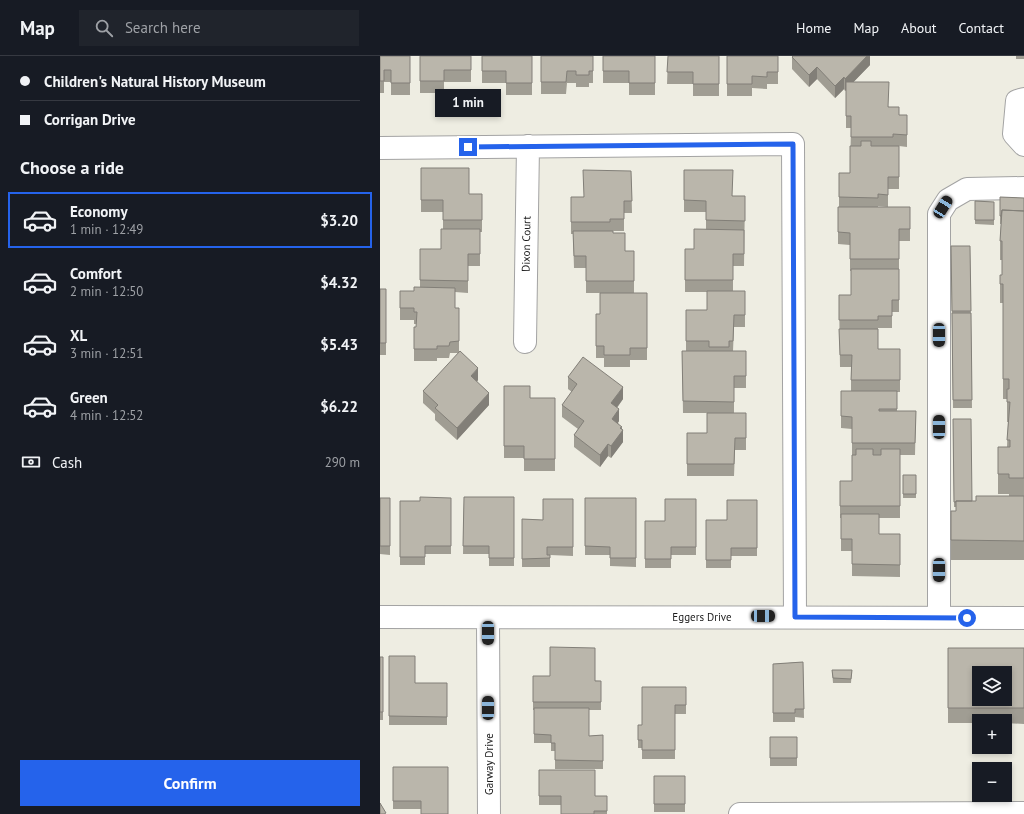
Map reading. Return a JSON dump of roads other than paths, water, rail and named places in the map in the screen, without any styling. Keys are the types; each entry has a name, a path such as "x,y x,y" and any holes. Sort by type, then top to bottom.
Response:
{"street":[{"path":"1024,99 1016,101 1014,134 1024,145"},
{"path":"380,148 793,144 795,617"},
{"name":"Dixon Court","path":"525,342 528,146"},
{"path":"939,618 939,214 948,200 967,189 1024,188"},
{"name":"Eggers Drive","path":"380,617 1024,618"},
{"name":"Garway Drive","path":"488,618 489,814"},
{"path":"740,814 1024,813"}]}
